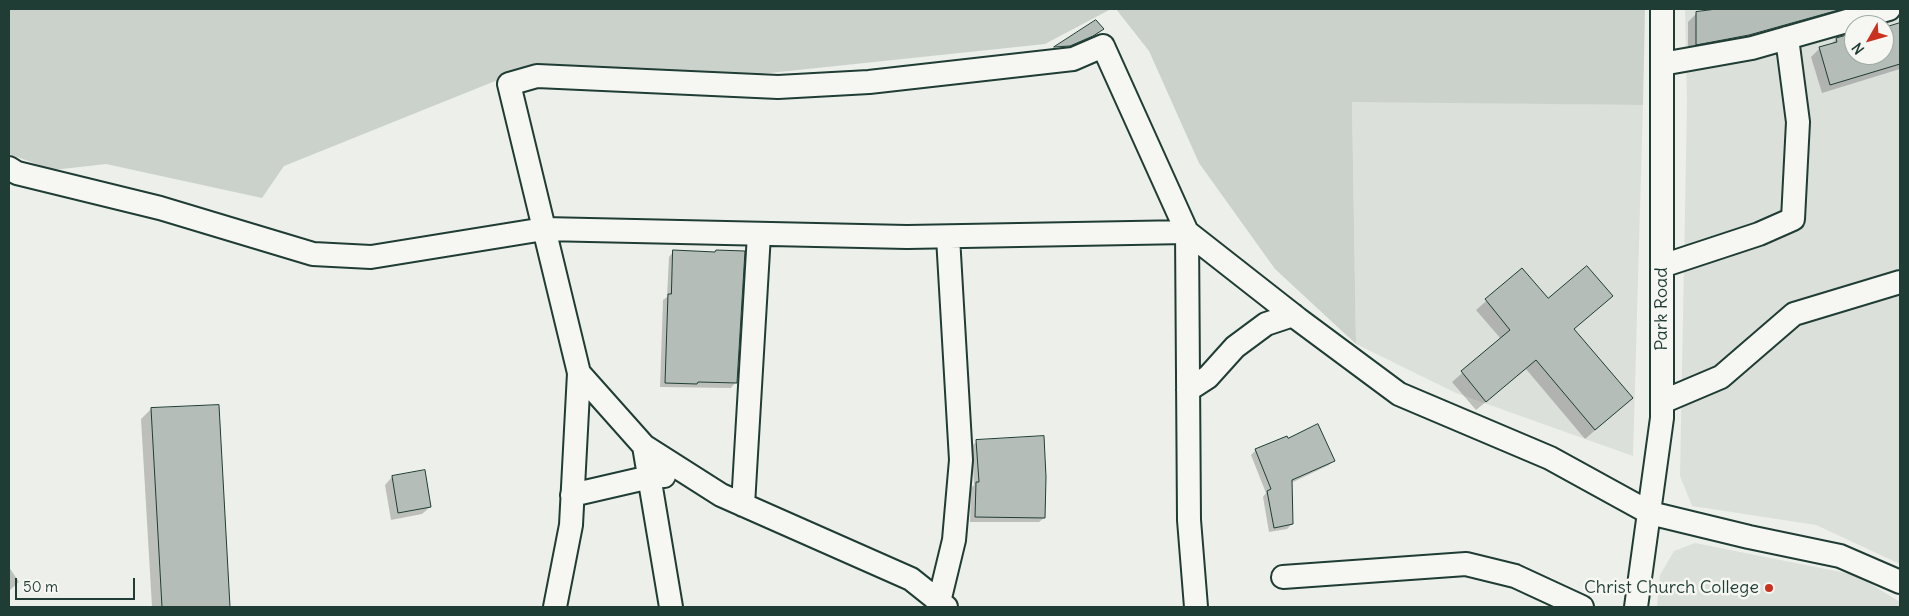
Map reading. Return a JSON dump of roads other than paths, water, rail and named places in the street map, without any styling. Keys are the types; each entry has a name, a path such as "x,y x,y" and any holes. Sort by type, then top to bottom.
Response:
{"street":[{"name":"Park Road","path":"1636,607 1662,418 1662,9"},
{"path":"1662,64 1752,48 1889,9"},
{"path":"1662,266 1759,234 1793,219 1798,122 1787,38"},
{"path":"555,607 571,525 579,373 509,84 537,76 778,87 869,82 1073,59 1103,46 1186,232 1189,520 1196,607"},
{"path":"9,168 17,173 160,208 313,254 371,257 544,229 907,237 1186,232 1293,316 1399,394 1550,458 1650,513 1749,537 1840,556 1900,582"},
{"path":"743,505 759,234"},
{"path":"579,373 644,446 721,495 911,580 942,605 954,540 962,460 948,237"},
{"path":"1662,402 1722,376 1794,314 1900,282"},
{"path":"1188,390 1208,377 1236,347 1266,324 1293,316"},
{"path":"644,446 672,607"},
{"path":"572,494 650,477 688,474"},
{"path":"1283,577 1466,564 1515,576 1582,607"}],"place":[{"name":"Christ Church College","path":"1769,588"}]}
